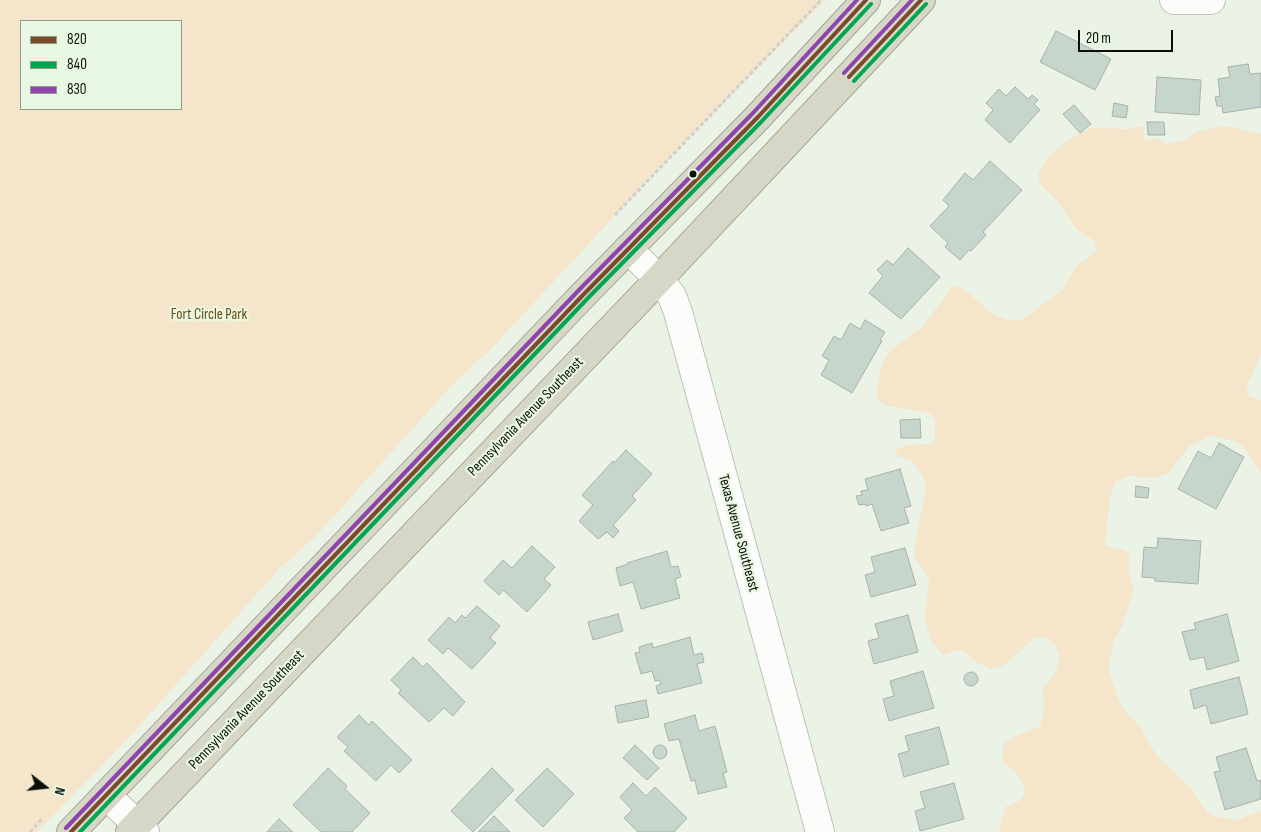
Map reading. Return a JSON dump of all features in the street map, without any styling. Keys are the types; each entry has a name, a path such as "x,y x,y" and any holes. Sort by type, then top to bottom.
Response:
{"highway":[{"path":"71,832 671,203 758,117 866,0"},
{"name":"Pennsylvania Avenue Southeast","path":"137,830 921,0"}],"street":[{"path":"1174,0 1211,0"},
{"name":"Texas Avenue Southeast","path":"628,249 659,279 672,296 678,312 815,830"},
{"path":"106,795 137,830"}],"green space":[{"name":"Fort Circle Park","path":"0,0 825,0 648,180 491,349 455,382 315,537 281,567 124,743 37,832 0,832"},
{"path":"1226,126 1261,134 1261,353 1246,389 1250,397 1261,400 1261,473 1243,446 1234,441 1210,436 1188,447 1170,472 1154,478 1129,476 1115,483 1110,497 1105,545 1126,551 1130,556 1128,571 1134,589 1122,627 1115,638 1108,669 1121,706 1142,729 1157,756 1189,786 1207,812 1214,816 1236,820 1261,811 1261,832 1000,832 1005,807 1021,800 1025,793 1023,783 1017,774 1003,762 1003,748 1006,742 1013,737 1040,727 1044,707 1043,687 1057,671 1059,655 1055,645 1046,638 1035,638 1004,665 991,669 977,663 963,651 958,650 943,655 931,641 925,619 929,578 915,557 914,549 926,488 923,476 911,460 897,456 894,451 907,445 931,444 935,439 935,420 929,413 884,405 878,400 877,389 881,367 889,352 923,326 952,287 957,286 969,293 992,314 1008,320 1020,321 1061,291 1076,267 1096,250 1095,242 1076,229 1059,203 1041,185 1038,175 1047,159 1066,141 1091,128 1130,129 1144,127 1144,141 1157,138 1166,144 1182,141 1199,131"}],"building":[{"path":"1056,31 1111,59 1095,90 1040,62"},
{"path":"1248,64 1250,74 1261,73 1261,107 1223,113 1222,106 1217,106 1215,97 1220,96 1218,79 1230,77 1228,67"},
{"path":"1157,77 1201,80 1199,115 1155,112"},
{"path":"1015,87 1028,99 1032,95 1038,100 1034,104 1040,110 1010,143 985,120 993,110 986,103 999,89 1006,96"},
{"path":"1114,103 1128,106 1126,118 1112,116"},
{"path":"1074,105 1091,124 1080,133 1063,114"},
{"path":"1147,122 1164,122 1165,135 1148,135"},
{"path":"990,161 1022,190 983,232 986,235 960,260 945,247 948,243 930,226 949,206 943,200 965,173 973,180"},
{"path":"908,248 940,277 901,319 869,293 883,276 877,270 887,260 893,265"},
{"path":"865,320 885,332 880,340 882,341 852,393 821,375 829,360 822,356 834,336 841,340 850,323 860,329"},
{"path":"920,419 921,438 901,438 900,420"},
{"path":"1219,443 1244,457 1216,509 1178,489 1198,451 1211,458"},
{"path":"626,450 652,474 632,496 636,500 613,525 619,531 613,538 607,532 598,539 579,521 593,505 582,495 613,461 614,463"},
{"path":"900,469 911,506 904,508 909,523 881,531 872,504 866,506 865,504 859,505 856,496 862,495 861,491 868,490 865,479"},
{"path":"1136,486 1149,488 1148,498 1135,497"},
{"path":"1158,538 1201,541 1198,584 1155,581 1155,578 1142,577 1144,547 1157,548"},
{"path":"532,546 555,567 544,579 551,585 527,612 503,590 499,595 484,581 503,560 512,568"},
{"path":"905,548 916,585 871,597 865,575 875,572 871,557"},
{"path":"667,551 671,567 678,566 681,577 675,579 680,598 641,609 633,582 620,586 616,568"},
{"path":"477,606 500,626 490,638 496,643 472,669 448,648 443,654 428,640 449,617 455,623 462,615 465,618"},
{"path":"618,614 623,631 593,640 588,622"},
{"path":"1227,614 1239,661 1207,670 1204,657 1190,660 1182,632 1196,629 1194,623"},
{"path":"908,615 918,652 874,664 868,641 879,638 875,624"},
{"path":"690,637 694,655 702,653 704,662 697,664 702,683 658,694 656,686 661,684 660,680 655,681 652,671 641,674 635,653 640,652 639,647 652,643 653,648"},
{"path":"413,657 423,667 427,663 465,702 453,716 444,708 429,722 398,693 401,690 391,680"},
{"path":"923,671 934,708 889,721 883,699 894,696 890,681"},
{"path":"971,672 976,674 978,679 976,684 971,686 966,684 964,679 966,674"},
{"path":"1239,677 1248,714 1211,724 1206,705 1194,709 1190,690"},
{"path":"646,700 649,717 618,723 615,706"},
{"path":"359,715 369,725 372,721 412,760 399,773 391,765 376,781 344,751 348,747 337,737"},
{"path":"695,715 699,731 715,726 727,772 723,773 727,787 698,794 695,780 691,781 679,739 669,741 664,724"},
{"path":"939,727 949,764 904,777 898,754 909,751 905,736"},
{"path":"635,745 659,768 647,780 623,758"},
{"path":"657,745 663,745 667,752 663,759 657,759 653,755 653,749"},
{"path":"1246,748 1257,781 1261,780 1261,799 1225,810 1214,772 1220,771 1216,757"},
{"path":"328,768 347,786 345,789 370,813 352,832 321,832 293,805"},
{"path":"492,768 514,790 473,832 451,811"},
{"path":"547,768 574,794 543,827 515,800"},
{"path":"633,783 646,796 655,787 687,818 674,832 638,832 624,818 632,810 620,797"},
{"path":"954,783 964,819 920,831 915,811 925,808 920,792"},
{"path":"494,816 510,832 478,832"},
{"path":"279,819 293,832 267,832"}],"transit line":[{"name":"830","path":"66,828 579,290 753,113 857,0"},
{"name":"820","path":"71,832 584,294 758,117 866,0"},
{"name":"830","path":"844,73 912,0"},
{"name":"820","path":"849,77 921,0"},
{"name":"840","path":"80,832 588,298 762,121 871,4"},
{"name":"840","path":"854,81 926,4"}]}
